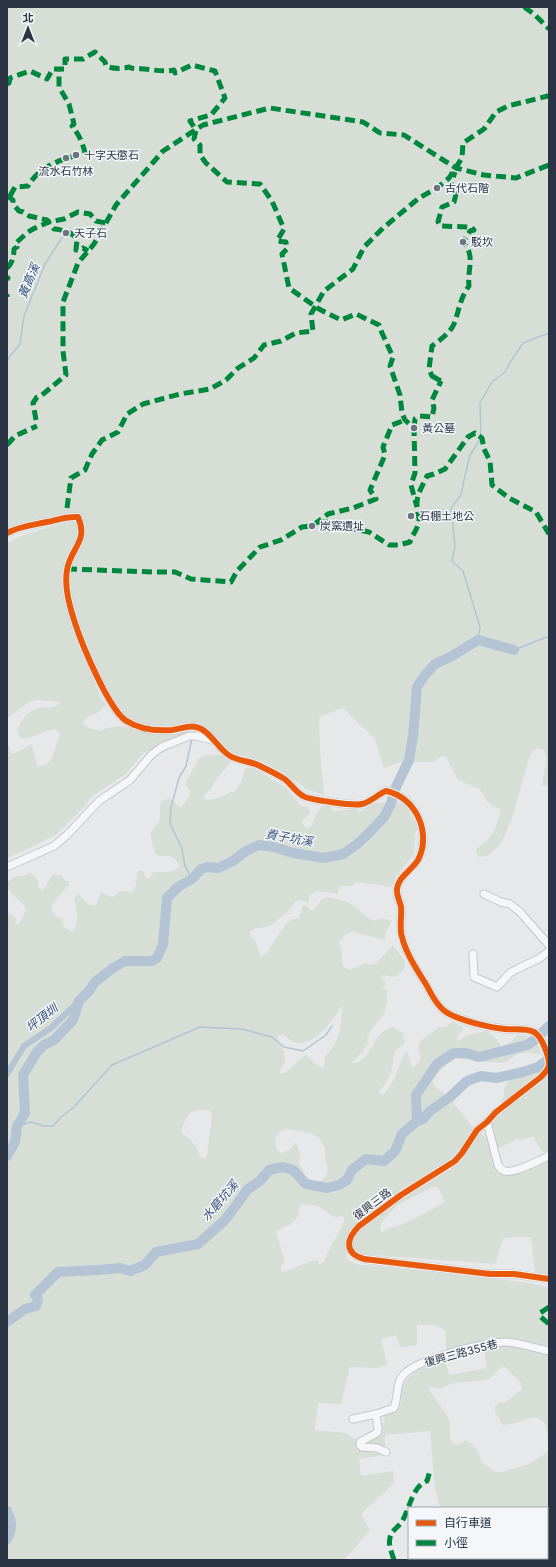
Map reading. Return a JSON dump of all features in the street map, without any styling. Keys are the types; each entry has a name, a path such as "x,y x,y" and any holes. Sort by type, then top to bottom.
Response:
{"street":[{"path":"7,534 14,529 29,525 68,516 78,517 81,524 82,538 72,555 67,569 66,585 76,624 95,671 112,703 124,719 143,728 162,730 196,727 207,733 212,740 229,756 258,765 284,778 303,796 346,804 362,805 386,791 407,800 418,817 423,835 420,856 399,882 397,890 400,903 401,936 416,967 437,1003 446,1012 473,1022 499,1028 529,1030 539,1036 547,1059"},
{"path":"7,867 58,842 67,835 99,801 130,780 152,754 162,747 189,736 212,740"},
{"path":"484,894 501,902 510,904 519,911 549,945"},
{"path":"473,954 474,978 497,987 517,968 540,958 549,951"},
{"name":"復興三路","path":"547,1059 546,1071 541,1077 496,1112 477,1130 455,1161 401,1196 359,1226 349,1240 352,1254 356,1257 364,1259 490,1274 514,1274 549,1279"},
{"path":"487,1122 498,1165 501,1169 505,1171 513,1171 549,1155"},
{"name":"復興三路355巷","path":"376,1414 394,1408 396,1403 397,1388 401,1378 407,1370 428,1360 505,1342 549,1351"},
{"path":"353,1419 376,1414 378,1429 377,1433 360,1442 360,1444 362,1447 377,1448 386,1452"}],"shaded area":[{"path":"7,7 549,7 549,785 545,786 542,784 547,759 544,750 538,748 533,750 528,762 511,821 500,845 487,856 478,857 476,850 493,832 501,809 488,802 480,789 458,780 446,757 442,756 434,762 401,762 384,768 375,739 343,708 319,717 324,795 306,789 290,777 259,760 236,754 218,742 198,725 161,727 142,725 127,718 111,695 101,676 83,633 70,596 68,585 69,576 73,562 83,539 79,515 72,514 53,516 7,530"},
{"path":"75,520 77,522 79,537 72,547 65,569 78,639 100,697 106,705 99,712 87,717 83,723 89,728 100,731 119,726 143,731 187,731 187,734 143,753 126,774 91,797 85,806 57,834 7,858 7,746 9,746 11,754 31,744 38,767 46,765 52,758 60,734 54,729 22,739 17,733 24,717 31,711 40,708 53,707 61,702 37,700 29,702 7,718 7,543 26,534"},
{"path":"222,755 230,763 214,782 204,799 218,798 230,792 235,792 245,768 253,768 285,787 301,806 308,807 311,812 302,821 307,828 310,828 317,812 326,804 334,811 357,809 359,812 371,804 391,801 355,842 366,836 371,831 394,802 405,805 418,827 415,835 414,854 395,877 393,884 390,887 360,882 349,887 340,886 337,894 317,891 310,895 308,903 300,900 296,901 288,911 270,926 254,929 250,932 250,936 255,941 260,956 264,955 268,952 286,924 292,919 299,917 303,906 306,905 311,910 314,910 321,900 328,897 351,904 374,921 381,918 392,921 386,931 385,939 352,932 344,936 339,943 342,951 343,965 349,970 366,963 369,965 376,964 392,946 393,942 393,946 405,961 404,969 395,977 382,975 381,978 386,983 385,987 382,987 388,991 385,1011 369,1033 367,1040 369,1043 351,1063 357,1063 362,1060 380,1035 386,1030 393,1027 403,1033 405,1043 395,1051 391,1072 379,1094 383,1094 387,1091 396,1075 405,1052 408,1053 413,1068 421,1059 418,1048 421,1040 439,1028 436,1027 446,1027 452,1022 463,1027 457,1038 458,1042 467,1035 486,1031 494,1036 502,1047 509,1044 517,1035 522,1035 533,1040 540,1050 541,1055 520,1053 507,1062 485,1062 455,1059 448,1063 440,1071 433,1081 434,1085 449,1098 475,1130 451,1158 360,1221 347,1238 346,1258 356,1264 361,1265 530,1283 549,1288 549,1439 546,1426 540,1419 537,1418 529,1418 512,1424 502,1425 495,1411 495,1406 499,1402 505,1403 522,1389 521,1383 504,1366 488,1380 453,1383 440,1389 428,1387 449,1420 450,1437 453,1443 457,1445 466,1440 469,1442 478,1452 481,1462 495,1472 502,1472 529,1464 549,1451 548,1559 548,1507 440,1507 435,1489 430,1431 385,1435 385,1455 359,1459 361,1476 393,1471 394,1483 361,1514 370,1530 344,1560 7,1560 7,912 16,918 15,922 17,924 20,923 26,910 22,903 10,892 7,883 13,877 27,875 29,872 38,880 38,887 43,891 53,874 61,875 65,881 69,881 69,885 52,905 52,912 62,919 64,927 74,931 77,923 77,916 74,900 78,894 89,905 94,906 97,904 101,892 111,897 115,896 121,891 132,892 136,885 137,873 139,870 143,871 146,878 149,879 154,872 167,872 177,869 180,867 178,862 173,857 156,855 150,833 160,821 160,804 162,801 169,798 181,808 186,801 191,792 186,786 186,782 198,760 204,756","holes":["342,1006 339,1034 333,1046 324,1058 325,1063 322,1068 305,1055 285,1073 280,1074 285,1059 278,1036 283,1034 291,1041 296,1043 303,1043 310,1040 329,1025","197,1110 209,1110 212,1116 207,1156 204,1159 200,1156 196,1146 181,1131 186,1118 190,1113","287,1129 310,1133 319,1138 325,1148 325,1159 328,1170 326,1176 314,1189 309,1187 304,1172 299,1164 300,1153 296,1142 291,1149 285,1152 280,1153 277,1149 275,1142 277,1135 279,1132","301,1204 318,1206 336,1218 340,1216 345,1217 342,1227 324,1262 319,1265 318,1260 313,1261 281,1272 281,1267 285,1262 276,1231 294,1221 297,1217","417,1325 435,1325 446,1331 446,1351 483,1343 487,1368 449,1375 445,1360 426,1366 414,1373 404,1383 400,1408 385,1416 381,1436 356,1440 346,1433 315,1430 318,1403 341,1404 350,1367 377,1368 387,1364 381,1339 396,1335 400,1347 417,1345"]},
{"path":"533,1065 545,1065 547,1070 549,1069 549,1149 543,1152 533,1136 519,1141 518,1139 501,1147 496,1147 490,1122 497,1113 504,1096 504,1089 508,1082 522,1068"},
{"path":"480,1133 484,1135 488,1141 497,1172 502,1175 523,1172 549,1160 549,1275 535,1272 531,1237 503,1238 495,1264 360,1254 354,1251 354,1238 361,1227 441,1172 476,1135","holes":["435,1186 440,1191 444,1203 401,1225 389,1228 382,1232 380,1231 381,1223 397,1205"]},
{"path":"476,1559 477,1560 443,1560"},
{"path":"500,1559 548,1559 546,1560"}],"waterway":[{"name":"黃高溪","path":"7,360 20,344 24,316 45,264 65,233"},
{"path":"478,640 480,627 463,571 452,561 455,546 451,508 461,495 470,455 481,438 480,403 492,382 505,372 523,343 549,333"},
{"name":"貴子坑溪","path":"514,650 549,636"},
{"name":"貴子坑溪","path":"7,1156 15,1142 17,1126 25,1113 23,1075 37,1052 44,1045 54,1040 73,1020 79,1001 89,991 95,982 125,961 152,961 157,958 163,945 167,898 178,887 192,879 201,869 208,867 218,868 233,861 246,851 259,845 324,858 343,854 356,845 384,817 409,760 413,736 417,687 425,675 435,664 452,656 478,640 514,650"},
{"path":"192,738 186,766 179,778 171,807 170,823 182,849 185,866 192,879"},
{"name":"坪頂圳","path":"7,1074 24,1046 51,1028 79,1001"},
{"path":"17,1126 31,1122 44,1126 53,1126 61,1117 73,1108 112,1065 200,1027 242,1029 272,1037 284,1047 303,1051 326,1035 332,1026"},
{"path":"417,1121 416,1095 437,1064 454,1053 466,1053 479,1057 527,1045 536,1039 549,1026"},
{"name":"水磨坑溪","path":"7,1322 25,1309 36,1306 38,1299 35,1295 58,1272 120,1268 130,1271 145,1265 156,1252 198,1244 225,1220 248,1189 260,1181 269,1170 283,1167 293,1170 306,1184 327,1188 339,1185 347,1180 352,1170 366,1159 384,1161 395,1151 402,1134 450,1097 467,1081 481,1076 496,1078 523,1072 538,1067 549,1059"},
{"name":"水磨坑溪","path":"7,1511 11,1525 7,1539"}],"marked path":[{"path":"524,7 534,14 549,29"},
{"path":"7,84 9,83 10,78 30,71 47,79 53,69 65,69 65,59 83,59 95,52 105,62 106,66 112,68 129,67 159,71 174,70 175,73 192,65 215,71 225,98 211,115 190,121 196,130 194,139 200,145 200,155 206,163 227,182 260,184 272,201 284,229 277,241 286,242 287,249 282,254 289,288 319,309 341,320 356,314 379,325 393,357 390,366 400,395 402,413 405,420 414,428 415,473 411,485 417,507"},
{"path":"10,196 15,187 28,186 33,179 46,168 60,161 85,153 77,132 72,126 74,124 69,104 59,87 59,69"},
{"path":"67,508 71,478 85,470 92,454 102,440 118,432 127,414 143,404 180,394 210,389 226,380 238,368 254,358 264,345 281,341 296,333 313,331 311,314 324,291 353,269 364,247 383,228 419,198 437,188 449,178 462,158 463,143 484,129 496,112 508,106 548,96 549,93"},
{"path":"36,420 33,403 37,397 42,395 66,375 63,351 63,302 78,263 94,244 116,205 163,151 203,125 270,108 363,122 380,133 404,135 456,168 484,175 516,178 549,165"},
{"path":"432,376 441,381 432,376 429,369 432,346 444,336 454,324 462,300 469,286 470,258 467,247 463,242 470,231 474,230 471,227 440,226 438,222 442,207 454,202 456,194 449,190 455,172"},
{"path":"7,196 13,200 13,204 19,211 29,216 47,220 54,229 74,235 77,240 76,250 83,248 88,251"},
{"path":"7,268 12,260 14,249 17,247 16,243 35,228 49,222 64,219 78,212 90,214 96,221 106,223"},
{"path":"414,428 415,419 420,416 432,417 434,408 432,400 441,381"},
{"path":"67,569 175,572 191,579 231,582 237,571 260,547 281,540 302,527 312,526 328,514 353,508 376,499 370,490 385,455 383,447 392,425 405,420"},
{"path":"7,445 15,436 37,426"},
{"path":"318,522 331,522 349,528 369,532 389,545 399,545 410,542 419,522 417,502 420,490 427,476 445,469 468,437 475,433 480,436"},
{"path":"479,436 482,438 484,449 490,461 492,485 509,498 536,512 549,534"},
{"path":"549,1307 540,1313 541,1317 549,1324"},
{"path":"408,1507 417,1488 427,1481 430,1471"},
{"path":"394,1560 390,1546 391,1536 393,1531 404,1518 408,1507"}],"cycle path":[{"path":"7,533 27,526 78,517 81,526 80,539 69,562 66,577 69,604 78,633 96,675 118,713 125,720 136,726 154,730 172,730 190,726 201,729 206,732 230,756 258,765 277,774 286,780 295,790 307,798 350,804 362,804 386,791 397,795 413,808 422,828 422,850 418,860 400,881 397,891 401,907 401,933 409,956 443,1010 466,1021 505,1029 527,1030 534,1032 540,1038 544,1047 548,1057 549,1066 541,1077 496,1112 477,1130 455,1161 401,1195 359,1226 350,1240 350,1249 357,1256 364,1259 490,1274 514,1274 549,1279"}],"place":[{"name":"十字天懲石","path":"76,155"},
{"name":"流水石竹林","path":"66,158"},
{"name":"古代石階","path":"437,188"},
{"name":"天子石","path":"66,233"},
{"name":"駁坎","path":"463,242"},
{"name":"黃公墓","path":"414,428"},
{"name":"石棚土地公","path":"411,516"},
{"name":"炭窯遺址","path":"312,526"}]}
